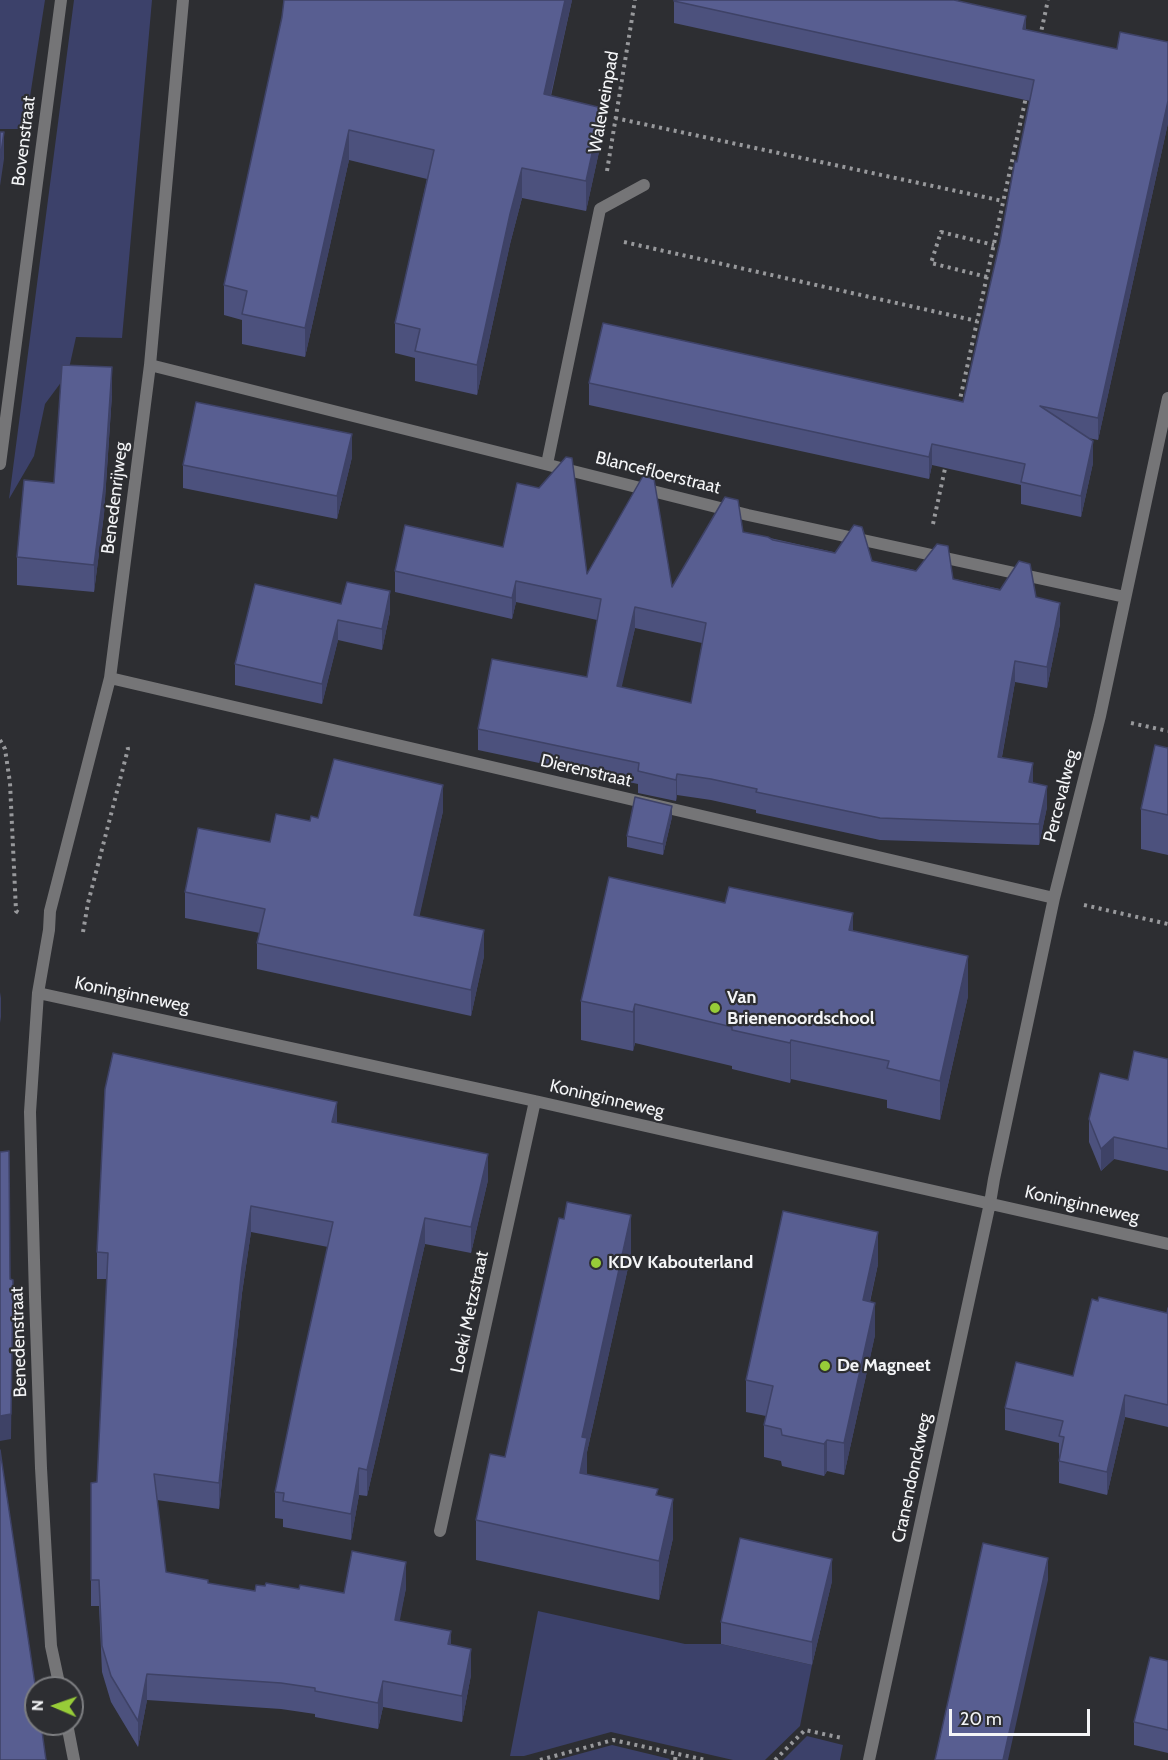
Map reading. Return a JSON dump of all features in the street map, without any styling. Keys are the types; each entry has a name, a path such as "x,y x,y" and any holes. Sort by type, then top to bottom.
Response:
{"street":[{"name":"Bovenstraat","path":"0,464 61,0"},
{"name":"Benedenrijweg","path":"38,993 50,911 110,678 150,365 183,0"},
{"path":"547,464 600,209 644,185"},
{"name":"Blancefloerstraat","path":"150,365 748,515 1125,597"},
{"name":"Percevalweg","path":"990,1203 1054,898 1100,716 1168,398"},
{"name":"Dierenstraat","path":"110,678 1054,898"},
{"name":"Koninginneweg","path":"38,993 535,1101 1168,1244"},
{"name":"Benedenstraat","path":"38,993 30,1112 41,1468 51,1646 57,1676"},
{"name":"Loeki Metzstraat","path":"440,1532 535,1101"},
{"name":"Cranendonckweg","path":"869,1760 990,1203"},
{"path":"69,1736 74,1760 80,1760"}],"path":[{"name":"Waleweinpad","path":"600,209 635,0"},
{"path":"1038,45 1048,0"},
{"path":"957,414 1028,89"},
{"path":"615,118 1004,201"},
{"path":"987,277 931,262 941,232 994,245"},
{"path":"595,236 977,321"},
{"path":"926,554 946,461"},
{"path":"1100,716 1168,731"},
{"path":"0,740 5,749 10,783 15,911 49,930"},
{"path":"1054,898 1168,924"},
{"path":"776,1760 805,1730 872,1745"},
{"path":"540,1760 613,1740 706,1760"},
{"path":"675,1760 676,1754"}],"shaded area":[{"path":"0,0 45,0 25,129 0,129"},
{"path":"74,0 152,0 122,338 76,337 68,373 45,404 34,456 9,499"},
{"path":"538,1611 685,1644 721,1644 812,1665 800,1726 765,1760 733,1760 611,1732 524,1756 510,1756"},
{"path":"807,1736 843,1745 840,1760 783,1760"},
{"path":"612,1745 670,1759 557,1760"}],"building":[{"path":"284,0 565,0 544,94 602,108 586,181 522,168 477,365 415,351 420,329 395,323 434,150 349,130 305,328 242,314 247,291 224,285"},
{"path":"674,0 954,0 1026,16 1023,29 1117,49 1120,32 1168,42 1168,101 1098,418 1040,406 1093,441 1081,496 1021,482 1025,464 932,444 929,457 589,383 603,323 963,402 1000,242 1015,161 1017,162 1034,80"},
{"path":"0,132 4,132 0,160"},
{"path":"62,365 112,367 104,487 94,565 17,557 24,480 54,483"},
{"path":"196,402 352,434 337,496 183,465"},
{"path":"566,457 572,458 587,574 643,476 654,479 672,587 725,497 738,500 743,532 835,553 854,525 862,527 872,561 916,571 937,544 948,546 953,579 1000,590 1019,561 1030,564 1036,597 1060,603 1047,667 1015,661 998,757 1033,763 1029,782 1047,786 1039,824 880,818 756,792 757,789 711,779 677,774 676,780 638,771 639,763 478,729 492,659 587,677 601,599 516,581 512,598 395,571 405,525 503,547 517,483 539,488","holes":["635,607 706,623 691,703 617,686"]},
{"path":"347,582 390,591 382,629 338,620 322,684 235,664 255,584 341,604"},
{"path":"1155,745 1168,748 1168,815 1141,809"},
{"path":"334,759 443,785 414,915 484,930 471,990 257,943 265,909 185,892 198,828 270,842 276,814 310,821 311,816 318,818"},
{"path":"635,797 672,806 663,844 627,836"},
{"name":"Van Brienenoordschool","path":"609,877 725,903 729,887 853,913 849,930 968,956 940,1081 887,1068 889,1061 732,1030 732,1027 635,1004 633,1012 581,1001"},
{"path":"1134,1051 1168,1059 1168,1149 1114,1137 1101,1149 1089,1119 1100,1073 1128,1080"},
{"path":"113,1053 337,1102 332,1122 488,1154 471,1227 425,1218 367,1470 359,1468 351,1514 283,1501 284,1493 275,1492 333,1222 251,1206 242,1267 219,1483 154,1474 166,1572 208,1580 208,1583 255,1591 256,1585 265,1586 266,1583 299,1589 300,1585 344,1593 352,1551 406,1562 395,1620 451,1631 448,1644 471,1649 462,1696 383,1681 378,1703 315,1691 315,1688 281,1683 147,1674 138,1721 111,1676 102,1646 99,1580 91,1580 91,1483 97,1482 108,1253 97,1252 105,1089"},
{"path":"9,1151 10,1279 13,1280 11,1414 0,1416 0,1152"},
{"path":"567,1202 631,1215 582,1437 587,1438 580,1473 658,1489 656,1495 673,1499 659,1561 476,1520 490,1454 505,1457 559,1218 564,1219"},
{"path":"783,1211 878,1232 863,1300 875,1303 844,1443 827,1440 824,1444 782,1435 781,1429 764,1425 773,1386 746,1380"},
{"path":"1099,1297 1167,1313 1168,1308 1168,1405 1125,1395 1107,1472 1059,1461 1064,1437 1059,1436 1063,1421 1005,1408 1016,1362 1073,1376 1092,1299 1098,1301"},
{"path":"0,1450 34,1676 24,1676 24,1736 43,1736 46,1760 0,1760"},
{"path":"740,1538 832,1559 812,1642 721,1622"},
{"path":"983,1543 1048,1558 1003,1760 935,1760"},
{"path":"1150,1657 1168,1661 1168,1730 1134,1722"}],"place":[{"name":"Van Brienenoordschool","path":"715,1008"},
{"name":"KDV Kabouterland","path":"596,1263"},
{"name":"De Magneet","path":"825,1366"}]}
